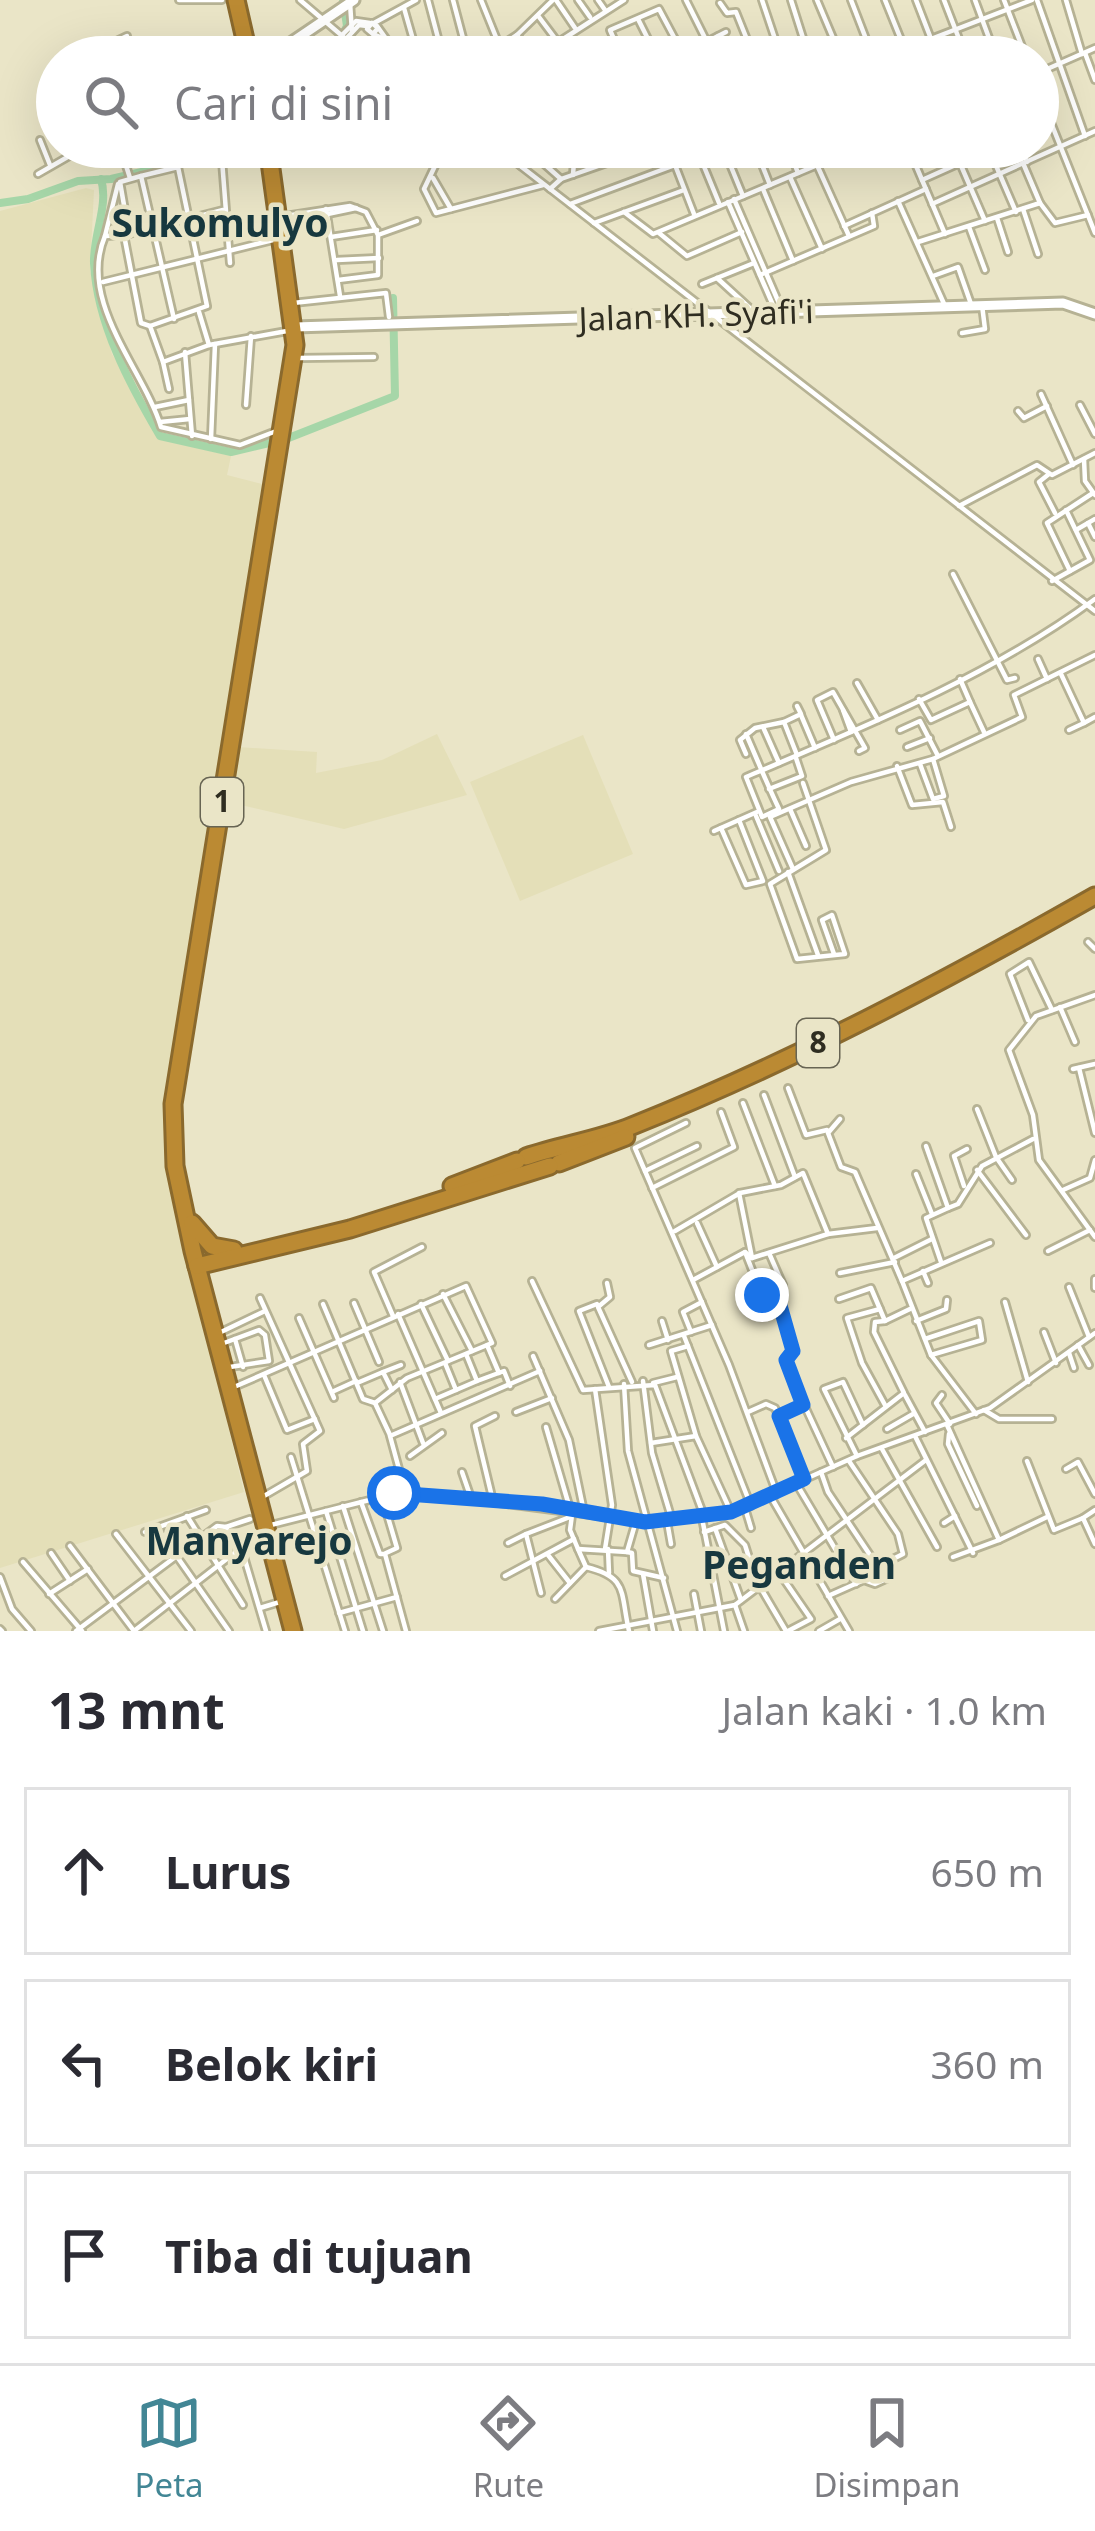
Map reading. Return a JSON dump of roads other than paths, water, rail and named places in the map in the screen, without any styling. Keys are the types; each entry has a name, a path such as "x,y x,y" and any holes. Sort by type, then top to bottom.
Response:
{"highway":[{"path":"236,0 251,36"},
{"name":"1","path":"274,168 293,303 293,358 175,1074 175,1160 279,1602 296,1631"},
{"name":"8","path":"199,1262 554,1162 860,1022 1095,899"},
{"name":"8","path":"234,1254 280,1247 554,1162 844,1040 1095,899"},
{"name":"8","path":"439,1192 521,1159 628,1128"},
{"name":"1","path":"175,1160 199,1262 236,1367 234,1387 261,1498 263,1538 296,1631"},
{"path":"192,1223 209,1244 234,1254 218,1270 211,1297"}],"main road":[{"path":"290,36 347,3"},
{"name":"Jalan KH. Syafi'i","path":"295,329 391,321 976,305 1064,303 1092,309"}],"street":[{"path":"179,0 222,0"},
{"path":"300,0 340,36"},
{"path":"344,36 416,0"},
{"path":"428,0 437,36"},
{"path":"453,0 462,36"},
{"path":"481,0 494,36"},
{"path":"517,35 555,0 575,28"},
{"path":"578,0 590,17"},
{"path":"598,0 605,10"},
{"path":"686,0 704,36"},
{"path":"762,0 774,36"},
{"path":"790,0 801,36"},
{"path":"817,0 832,36"},
{"path":"851,0 865,36"},
{"path":"884,0 899,36"},
{"path":"916,0 930,36"},
{"path":"944,0 958,36"},
{"path":"975,0 988,36"},
{"path":"1004,0 1018,36"},
{"path":"944,36 1033,0 1047,36"},
{"path":"1066,0 1095,80"},
{"path":"564,36 622,1"},
{"path":"347,3 351,30"},
{"path":"720,3 727,14 736,12 746,36"},
{"path":"404,8 412,36"},
{"path":"611,36 610,30 659,9 671,36"},
{"path":"538,15 553,36"},
{"path":"637,19 646,36"},
{"path":"372,24 383,36"},
{"path":"372,24 378,36"},
{"path":"1059,65 1095,48"},
{"path":"1059,68 1085,136"},
{"path":"1059,148 1095,131"},
{"path":"1059,150 1095,233"},
{"path":"38,174 46,168"},
{"path":"127,168 130,176"},
{"path":"174,168 120,182 105,236 103,282 126,362 165,431 240,446 280,437"},
{"path":"120,182 129,277 140,323 151,326 208,308 178,168"},
{"path":"223,168 230,263"},
{"path":"437,168 424,189 435,212 547,186 591,168"},
{"path":"524,168 1095,611"},
{"path":"558,168 568,176"},
{"path":"568,176 570,168"},
{"path":"565,200 666,168"},
{"path":"676,168 695,216"},
{"path":"705,168 720,205"},
{"path":"731,168 742,196"},
{"path":"761,168 793,261"},
{"path":"792,168 822,249"},
{"path":"624,212 649,233 658,232 810,168"},
{"path":"821,168 849,237"},
{"path":"917,168 945,234"},
{"path":"922,180 949,168"},
{"path":"962,168 986,221"},
{"path":"997,168 1038,254"},
{"path":"932,204 1013,168"},
{"path":"1027,168 1040,203 1055,223 1088,215"},
{"path":"141,176 174,319"},
{"path":"434,178 451,209"},
{"path":"844,226 926,188"},
{"path":"594,223 683,190"},
{"path":"1082,200 1095,195"},
{"path":"731,200 779,312"},
{"path":"898,201 945,306"},
{"path":"918,242 1040,203"},
{"path":"103,282 228,250 302,217 356,208 366,212 378,232 375,279 338,280"},
{"path":"105,236 224,210"},
{"path":"327,212 340,296"},
{"path":"763,274 876,224 872,213"},
{"path":"997,218 1008,252"},
{"path":"331,237 378,232 417,221"},
{"path":"969,226 986,270"},
{"path":"744,231 754,263 763,274"},
{"path":"658,232 687,256 744,231"},
{"path":"335,261 379,255"},
{"path":"702,284 754,263"},
{"path":"933,276 958,267 985,329 962,333"},
{"path":"717,278 755,313"},
{"path":"293,303 386,293 391,321"},
{"path":"199,312 212,344 211,439"},
{"path":"151,326 169,388"},
{"path":"163,362 212,344 295,329"},
{"path":"246,405 251,336"},
{"path":"185,352 192,436"},
{"path":"293,358 374,356"},
{"path":"1041,394 1072,465"},
{"path":"155,407 189,400"},
{"path":"1080,405 1095,434"},
{"path":"1018,411 1022,418 1047,406"},
{"path":"160,422 191,419"},
{"path":"1057,515 1039,482 1095,453"},
{"path":"1070,571 1047,526 1094,494 1084,480 1084,459"},
{"path":"957,507 1037,465 1049,474"},
{"path":"1052,581 1090,560 1066,510"},
{"path":"1076,530 1091,521 1095,537"},
{"path":"818,955 770,817 897,766 920,764 1022,717 1012,679 997,660 953,574"},
{"path":"778,872 744,779 878,720 997,660 1095,599"},
{"path":"1014,695 1093,656 1095,665"},
{"path":"1038,659 1047,679"},
{"path":"1060,673 1084,722"},
{"path":"959,678 984,732"},
{"path":"857,683 878,720"},
{"path":"834,740 817,700 833,692 865,748 859,752"},
{"path":"919,699 930,720 970,701"},
{"path":"797,706 815,748"},
{"path":"756,812 761,817 778,810 762,771 740,740 801,714"},
{"path":"1069,730 1095,717"},
{"path":"900,730 920,721 930,738 944,796 933,799 920,764"},
{"path":"769,789 802,776 784,722"},
{"path":"764,727 779,763"},
{"path":"769,740 788,732"},
{"path":"907,747 930,738"},
{"path":"738,758 750,753"},
{"path":"897,766 912,805 943,802 951,827"},
{"path":"803,782 826,851 770,884 797,959 845,954 830,915 822,920 834,954"},
{"path":"790,808 806,846"},
{"path":"739,820 763,880 746,886 717,830 756,812"},
{"path":"1088,942 1095,949"},
{"path":"1029,1022 1010,971 1030,963 1052,1010"},
{"path":"1095,995 1029,1022 1010,1052 1033,1114 1039,1160 1095,1237"},
{"path":"1060,1007 1075,1042"},
{"path":"1095,1064 1076,1068 1095,1133"},
{"path":"788,1088 806,1135 827,1130 840,1119"},
{"path":"764,1095 795,1177"},
{"path":"743,1103 775,1186"},
{"path":"977,1109 996,1157 1012,1180"},
{"path":"652,1187 734,1147 721,1112"},
{"path":"686,1123 637,1145 645,1171 748,1412 774,1495 800,1555 849,1631"},
{"path":"827,1130 841,1167 855,1172 877,1228"},
{"path":"942,1263 926,1218 958,1204 977,1170 1034,1138"},
{"path":"645,1171 697,1146"},
{"path":"926,1146 949,1208"},
{"path":"964,1186 954,1156 967,1149"},
{"path":"1063,1190 1089,1178 1095,1160"},
{"path":"977,1170 1026,1235"},
{"path":"672,1232 739,1193 804,1174 828,1234"},
{"path":"916,1174 932,1214"},
{"path":"739,1193 752,1258"},
{"path":"697,1221 717,1267"},
{"path":"1048,1251 1091,1226"},
{"path":"752,1258 828,1234 883,1230 931,1355 976,1414"},
{"path":"840,1273 894,1260 932,1239"},
{"path":"902,1281 990,1243"},
{"path":"422,1247 374,1272 442,1414"},
{"path":"745,1252 752,1258"},
{"path":"693,1280 745,1252"},
{"path":"745,1252 762,1295 777,1295"},
{"path":"769,1253 783,1285 777,1295 793,1350 786,1360 833,1467"},
{"path":"923,1271 928,1283"},
{"path":"1095,1279 1095,1288"},
{"path":"532,1281 583,1390 678,1376"},
{"path":"607,1282 610,1297 578,1311 610,1387"},
{"path":"234,1387 263,1373 287,1364 339,1340 443,1294 466,1286 492,1339 400,1382 375,1402 364,1401 339,1340 323,1304"},
{"path":"70,1546 134,1631 239,1550 306,1516 405,1491 636,1521 731,1512 857,1456 976,1414 1028,1382 1092,1335 1069,1287"},
{"path":"839,1299 871,1288 885,1321"},
{"path":"443,1294 487,1394"},
{"path":"260,1298 320,1432 303,1444 309,1468 261,1498"},
{"path":"916,1321 946,1309 947,1300"},
{"path":"702,1302 683,1312 688,1346 748,1507 751,1528"},
{"path":"1005,1302 1028,1382"},
{"path":"354,1303 379,1362"},
{"path":"421,1304 456,1390"},
{"path":"598,1304 628,1383 628,1451 677,1631"},
{"path":"880,1309 848,1318 862,1363 885,1405"},
{"path":"910,1309 875,1322 874,1332 925,1432"},
{"path":"226,1338 265,1311"},
{"path":"299,1318 333,1395 401,1365"},
{"path":"924,1339 979,1321 982,1340 931,1355"},
{"path":"662,1322 668,1340"},
{"path":"650,1345 712,1325"},
{"path":"226,1338 261,1330 269,1347 269,1361 236,1367"},
{"path":"1044,1332 1056,1363"},
{"path":"487,1345 499,1373"},
{"path":"1078,1345 1089,1365"},
{"path":"688,1346 671,1350 696,1436 731,1512"},
{"path":"1069,1353 1074,1368"},
{"path":"533,1356 569,1440 574,1539 586,1567 619,1580 628,1627"},
{"path":"391,1436 541,1371"},
{"path":"383,1372 392,1390"},
{"path":"435,1399 499,1373 506,1372 511,1386"},
{"path":"263,1373 287,1430 315,1419"},
{"path":"643,1381 671,1544"},
{"path":"400,1382 423,1443"},
{"path":"857,1456 824,1389 843,1382 864,1428"},
{"path":"653,1383 703,1518 724,1631"},
{"path":"595,1389 611,1517 609,1574"},
{"path":"846,1438 904,1393"},
{"path":"942,1395 936,1402 949,1424 948,1438 999,1540"},
{"path":"516,1412 552,1399"},
{"path":"375,1402 391,1436 405,1491"},
{"path":"748,1412 768,1403 779,1414 804,1479"},
{"path":"779,1414 803,1405"},
{"path":"985,1410 999,1419 1052,1419"},
{"path":"886,1429 915,1412"},
{"path":"493,1501 475,1426 495,1416"},
{"path":"546,1427 575,1512"},
{"path":"410,1456 442,1433"},
{"path":"651,1443 696,1436"},
{"path":"915,1436 973,1553"},
{"path":"883,1446 883,1457 937,1547"},
{"path":"291,1457 345,1631"},
{"path":"1066,1469 1087,1457"},
{"path":"958,1459 977,1506"},
{"path":"848,1460 898,1534 903,1554 893,1559"},
{"path":"599,1631 738,1603 926,1460"},
{"path":"1027,1460 1048,1507 1046,1517 1058,1532 1095,1510"},
{"path":"1078,1462 1095,1494"},
{"path":"462,1472 472,1501"},
{"path":"820,1472 886,1579 856,1584 828,1596"},
{"path":"796,1484 856,1584"},
{"path":"362,1561 397,1548 382,1497"},
{"path":"361,1502 406,1631"},
{"path":"343,1506 383,1631"},
{"path":"146,1532 206,1510"},
{"path":"326,1510 363,1631"},
{"path":"508,1543 575,1512"},
{"path":"187,1516 243,1605"},
{"path":"944,1523 955,1516"},
{"path":"953,1558 1046,1517"},
{"path":"1083,1518 1095,1544"},
{"path":"226,1527 250,1520"},
{"path":"627,1552 636,1521"},
{"path":"23,1562 79,1630 222,1524 239,1550 266,1631"},
{"path":"704,1532 726,1526 745,1545 760,1586 787,1631 811,1618"},
{"path":"157,1528 229,1631"},
{"path":"715,1528 744,1631"},
{"path":"116,1534 191,1631"},
{"path":"526,1534 541,1594"},
{"path":"505,1576 574,1539"},
{"path":"578,1549 632,1553 634,1571 664,1578"},
{"path":"320,1556 338,1551"},
{"path":"50,1552 70,1581"},
{"path":"548,1553 570,1583"},
{"path":"555,1599 586,1567"},
{"path":"49,1594 88,1569"},
{"path":"778,1570 819,1631 841,1618"},
{"path":"643,1574 653,1631"},
{"path":"0,1577 12,1609 31,1631"},
{"path":"694,1594 700,1631"},
{"path":"339,1613 397,1597"},
{"path":"260,1608 279,1602"}],"waterway":[{"path":"342,36 347,26 343,0"},
{"path":"0,203 28,199 78,181 159,168"},
{"path":"101,179 103,199 94,263 101,309 127,375 160,436 231,452 286,439 395,396 393,298"}],"district":[{"name":"Sukomulyo","path":"220,223"},
{"name":"Manyarejo","path":"249,1541"},
{"name":"Peganden","path":"799,1565"}]}
